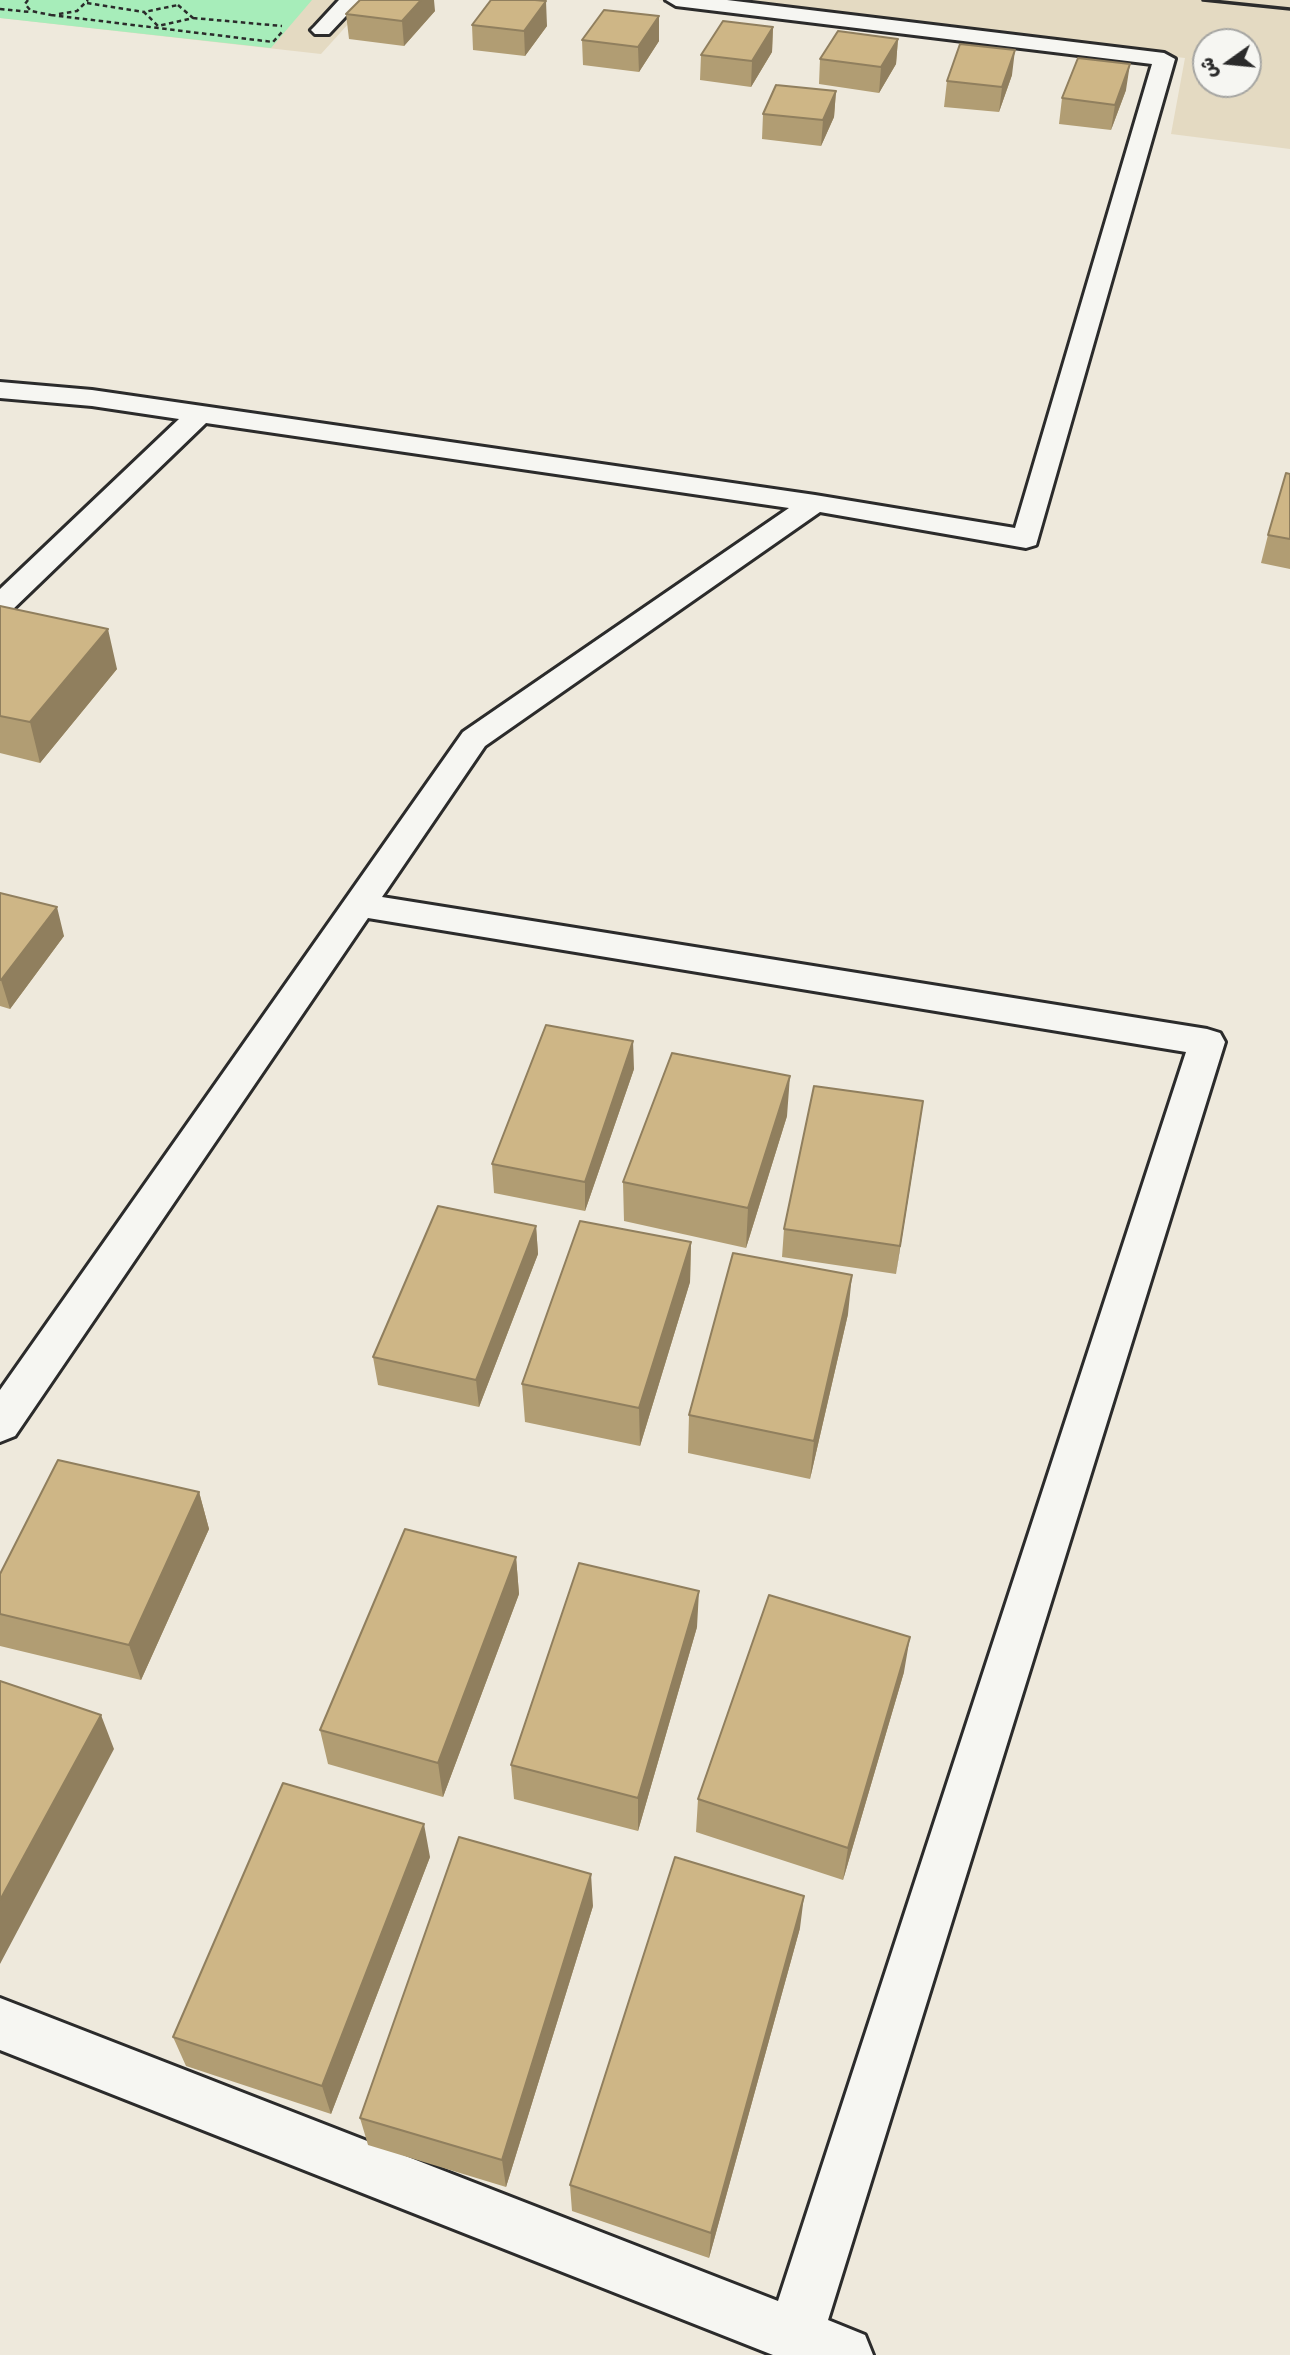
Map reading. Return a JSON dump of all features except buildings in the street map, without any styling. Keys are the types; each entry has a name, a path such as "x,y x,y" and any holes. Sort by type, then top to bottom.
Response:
{"street":[{"path":"322,30 352,0"},
{"path":"0,390 92,398 815,503 1026,539 1164,59 676,0"},
{"path":"0,605 199,414"},
{"path":"0,1424 474,739 815,503"},
{"path":"359,905 1207,1042 795,2335"},
{"path":"0,2024 845,2355"}],"path":[{"path":"28,0 27,8 37,13"},
{"path":"51,15 77,11 88,2 144,12 178,5 192,18"},
{"path":"0,9 273,42 287,27 192,18 157,27"},
{"path":"144,12 157,27"}],"shaded area":[{"path":"0,0 370,0 321,54 0,18"},
{"path":"658,0 1290,0 1290,149 1171,134 1185,58"}],"green space":[{"path":"0,0 312,0 271,48 0,18"}],"railway":[{"path":"1203,0 1290,9"}]}
